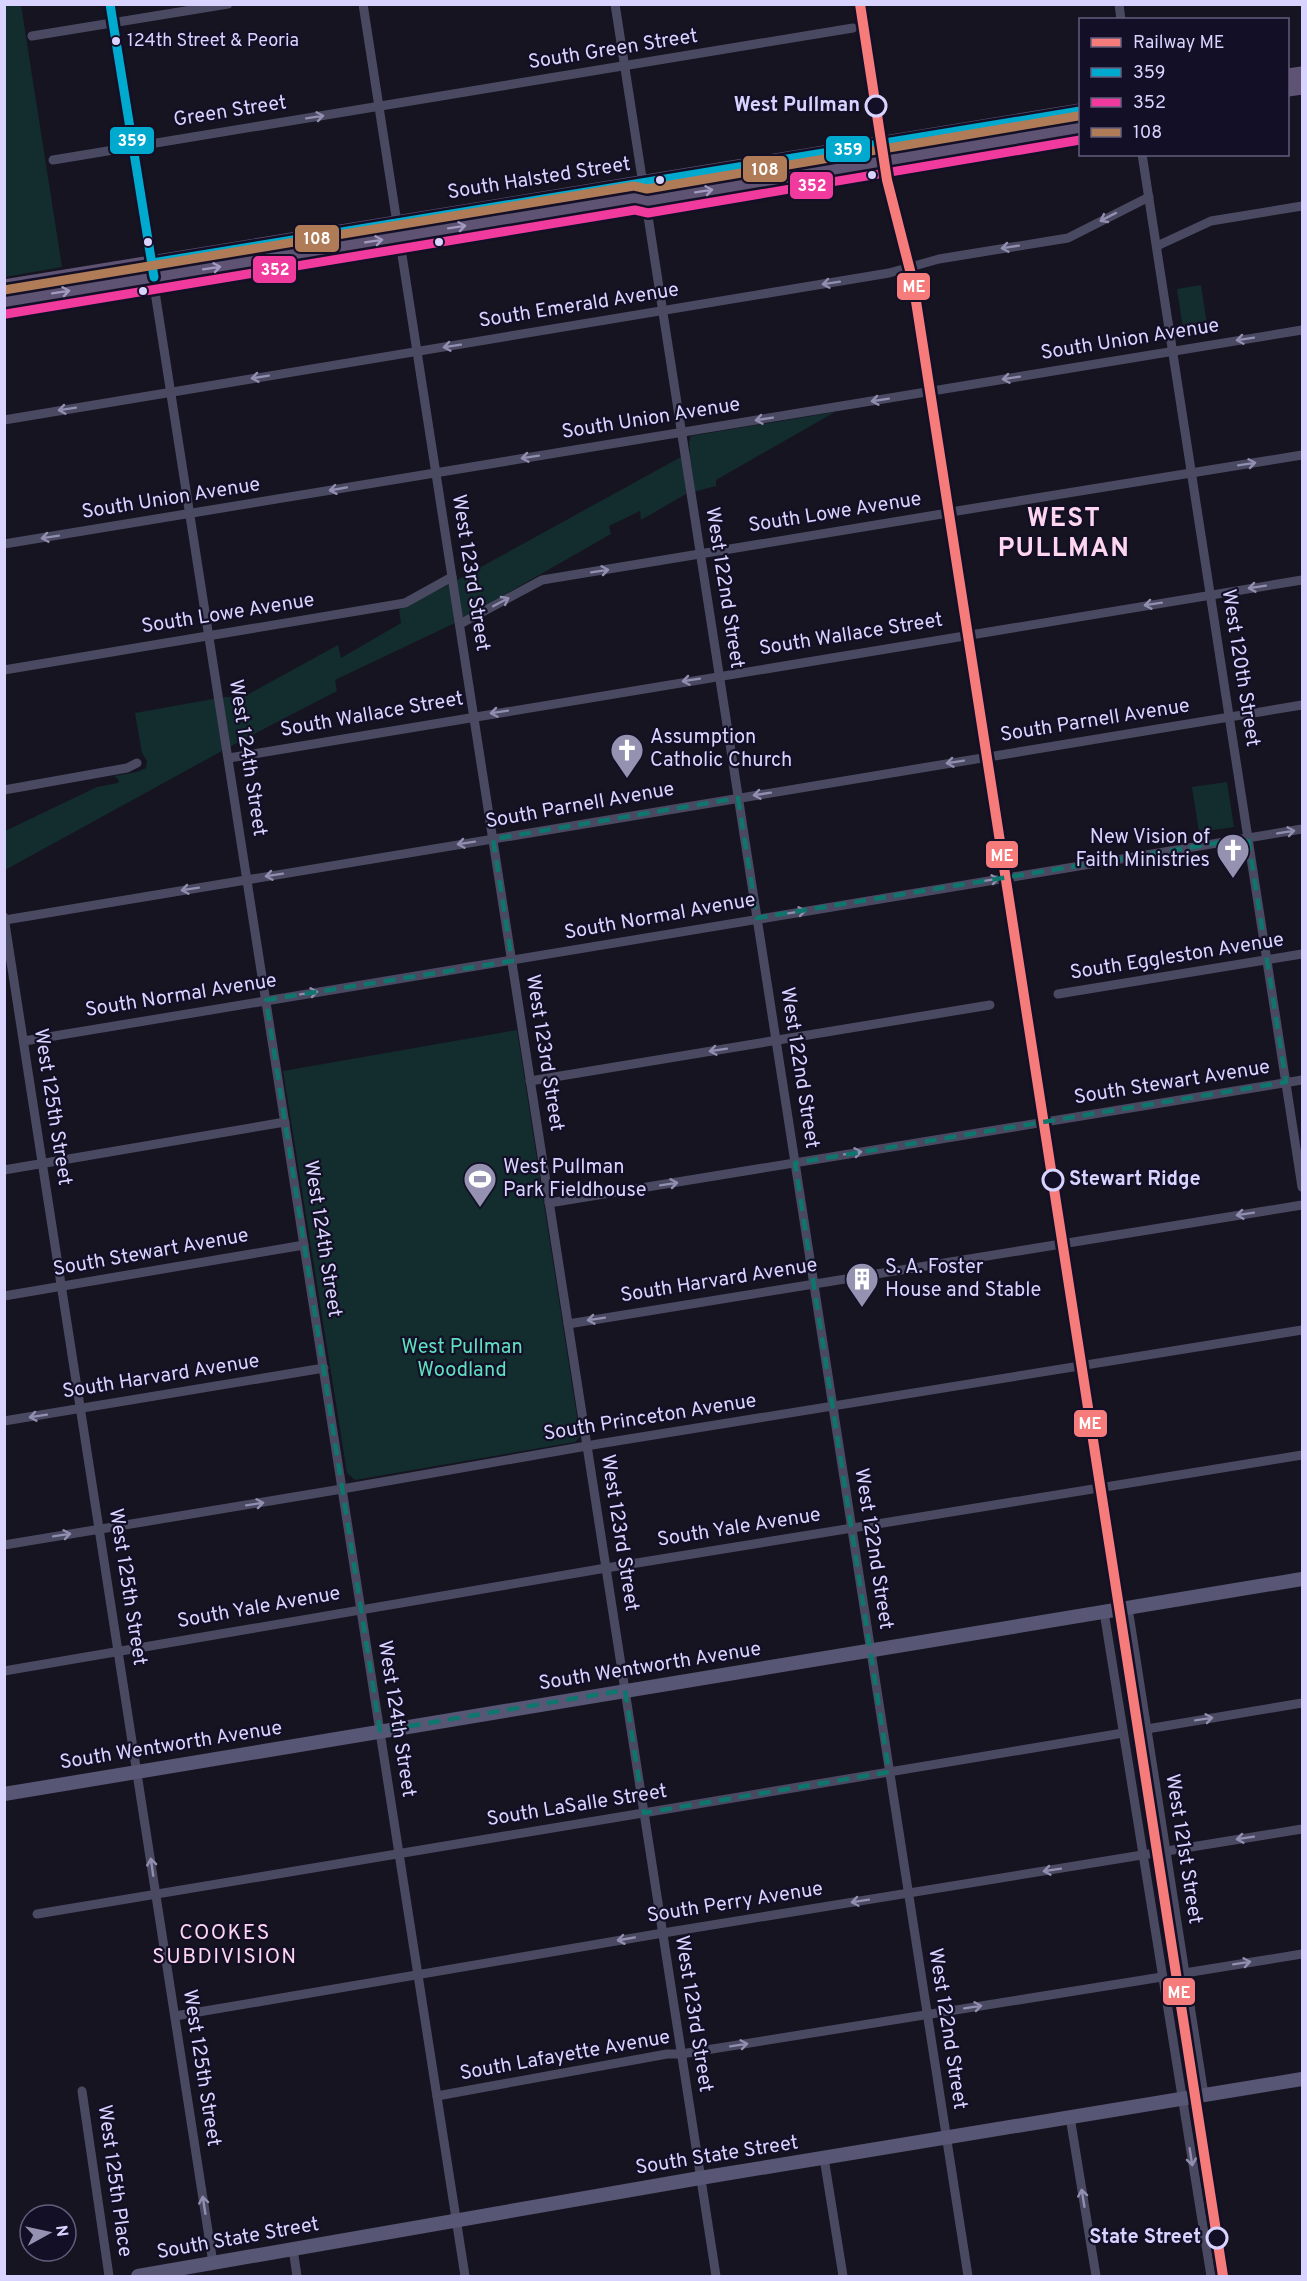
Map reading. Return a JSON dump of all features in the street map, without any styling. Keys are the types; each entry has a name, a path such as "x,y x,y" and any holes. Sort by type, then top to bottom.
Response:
{"main road":[{"name":"South Halsted Street","path":"4,287 153,270 398,230 643,183 1079,111"},
{"name":"South Halsted Street","path":"398,230 636,198 646,201 1079,129"},
{"name":"South Halsted Street","path":"4,302 153,270"}],"street":[{"name":"West 124th Street","path":"110,4 465,2277"},
{"path":"32,36 228,4"},
{"name":"West 123rd Street","path":"363,4 716,2277"},
{"name":"West 122nd Street","path":"615,4 969,2277"},
{"name":"South Green Street","path":"378,106 854,28"},
{"name":"Green Street","path":"53,160 378,106"},
{"name":"West 120th Street","path":"1142,156 1302,1186"},
{"name":"South Emerald Avenue","path":"4,420 889,273 939,259 1068,238 1149,197"},
{"path":"1156,246 1211,221 1302,206"},
{"name":"South Union Avenue","path":"4,544 1302,330"},
{"path":"957,511 1302,454"},
{"name":"South Lowe Avenue","path":"460,624 542,580 942,514"},
{"name":"South Lowe Avenue","path":"4,670 405,603 452,577"},
{"name":"South Wallace Street","path":"229,758 1302,580"},
{"name":"South Parnell Avenue","path":"5,919 1302,705"},
{"path":"4,790 128,768 137,764"},
{"name":"South Normal Avenue","path":"24,1041 757,918 1302,830"},
{"name":"West 125th Street","path":"5,919 213,2263"},
{"name":"South Eggleston Avenue","path":"1058,994 1302,954"},
{"path":"530,1081 990,1005"},
{"name":"South Stewart Avenue","path":"549,1203 1302,1080"},
{"path":"4,1170 285,1122"},
{"name":"South Harvard Avenue","path":"568,1324 1302,1205"},
{"name":"South Stewart Avenue","path":"4,1296 304,1245"},
{"name":"South Princeton Avenue","path":"4,1545 587,1446 1302,1330"},
{"name":"South Harvard Avenue","path":"4,1421 324,1368"},
{"name":"South Yale Avenue","path":"4,1671 606,1568 1302,1455"},
{"name":"South Wentworth Avenue","path":"4,1794 1302,1579"},
{"name":"West 121st Street","path":"1128,1608 1204,2096"},
{"name":"West 121st Street","path":"1104,1612 1211,2277"},
{"path":"1147,1729 1302,1703"},
{"name":"South LaSalle Street","path":"37,1914 1123,1733"},
{"name":"South Perry Avenue","path":"175,2016 663,1933 1302,1829"},
{"path":"1185,1973 1302,1954"},
{"name":"South Lafayette Avenue","path":"437,2096 667,2054 681,2054 1162,1977"},
{"name":"South State Street","path":"138,2277 700,2178 1302,2079"},
{"name":"West 125th Place","path":"82,2091 110,2277"},
{"path":"1070,2117 1096,2277"},
{"path":"824,2158 843,2277"},
{"path":"293,2249 297,2277"}],"highlighted area":[{"path":"738,798 757,918 1248,838 1286,1082 795,1163 889,1772 644,1813 625,1690 380,1731 266,1000 512,961 493,839"}],"green space":[{"path":"5,4 21,5 62,267 5,277"},
{"path":"1201,285 1208,332 1184,335 1177,289"},
{"path":"835,412 716,480 716,486 686,494 641,520 640,511 609,526 611,534 455,623 335,680 337,691 231,746 5,870 5,831 97,787 118,783 119,780 114,776 146,768 147,761 142,753 135,713 224,697 243,697 338,645 341,658 401,623 399,610 690,452 691,436"},
{"path":"1227,782 1234,827 1199,832 1192,787"},
{"name":"West Pullman Woodland","path":"517,1030 580,1436 575,1442 355,1480 347,1473 283,1071"}],"rail line":[{"name":"ME","path":"860,4 887,180 913,282 1223,2276"}],"transit line":[{"name":"359","path":"110,4 154,277"},
{"name":"359","path":"152,263 1079,111"},
{"name":"108","path":"4,290 634,186 647,189 1078,116"},
{"name":"352","path":"6,314 635,210 648,213 1079,140"}],"place":[{"name":"124th Street & Peoria","path":"116,41"},
{"name":"West Pullman","path":"876,106"},
{"name":"Assumption Catholic Church","path":"627,779"},
{"name":"New Vision of Faith Ministries","path":"1233,879"},
{"name":"Stewart Ridge","path":"1053,1180"},
{"name":"West Pullman Park Fieldhouse","path":"480,1208"},
{"name":"S. A. Foster House and Stable","path":"862,1308"},
{"name":"State Street","path":"1217,2238"}],"district":[{"name":"WEST PULLMAN","path":"1064,534"},
{"name":"COOKES SUBDIVISION","path":"225,1945"}]}
